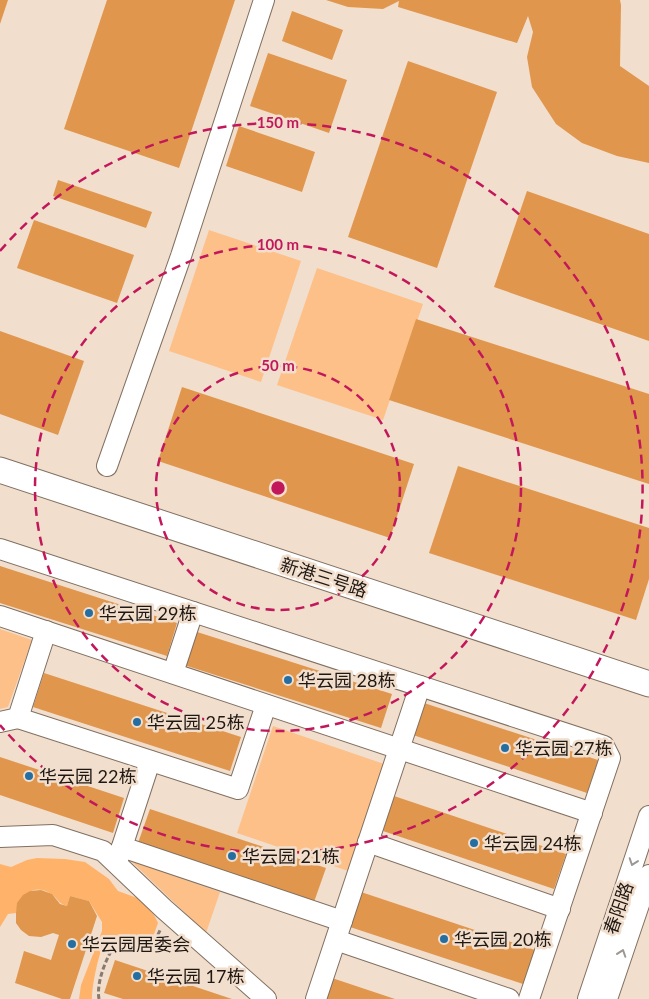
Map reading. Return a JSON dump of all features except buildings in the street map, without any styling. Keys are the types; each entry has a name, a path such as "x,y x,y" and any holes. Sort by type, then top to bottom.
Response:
{"main road":[{"name":"新港三号路","path":"0,470 649,684"},
{"name":"新港三号路","path":"0,486 649,699"}],"street":[{"path":"107,466 181,256 264,0"},
{"path":"0,549 604,746 610,758 529,999"},
{"path":"173,673 193,612"},
{"path":"0,616 592,813"},
{"path":"46,631 9,720 238,789 266,704"},
{"path":"316,999 420,686"},
{"path":"119,856 150,761"},
{"name":"春阳路","path":"588,999 649,816"},
{"path":"0,837 53,835 342,921"},
{"path":"368,842 560,908"},
{"path":"119,856 179,922 266,999"},
{"name":"春阳路","path":"606,999 649,875"},
{"path":"336,940 510,999"}],"path":[{"path":"99,999 98,993 102,976 111,951 116,945 144,945 155,941 161,926"}],"shaded area":[{"path":"209,230 301,261 261,382 169,351"},
{"path":"317,268 423,304 383,420 277,385"},
{"path":"0,629 32,640 8,707 0,709"},
{"path":"273,726 387,765 351,872 237,833"},
{"path":"37,858 85,862 109,879 118,891 140,899 154,915 158,923 154,934 148,939 107,938 96,967 92,999 79,999 81,985 102,931 102,922 89,901 70,896 67,906 61,904 54,896 45,891 33,890 24,896 16,913 8,914 0,927 0,864 11,867"},
{"path":"131,861 220,892 206,933"}],"place":[{"name":"华云园 29栋","path":"89,613"},
{"name":"华云园 28栋","path":"288,680"},
{"name":"华云园 25栋","path":"137,722"},
{"name":"华云园 27栋","path":"505,748"},
{"name":"华云园 22栋","path":"29,776"},
{"name":"华云园 24栋","path":"474,843"},
{"name":"华云园 21栋","path":"232,856"},
{"name":"华云园 20栋","path":"444,939"},
{"name":"华云园居委会","path":"72,944"},
{"name":"华云园 17栋","path":"137,976"}]}
